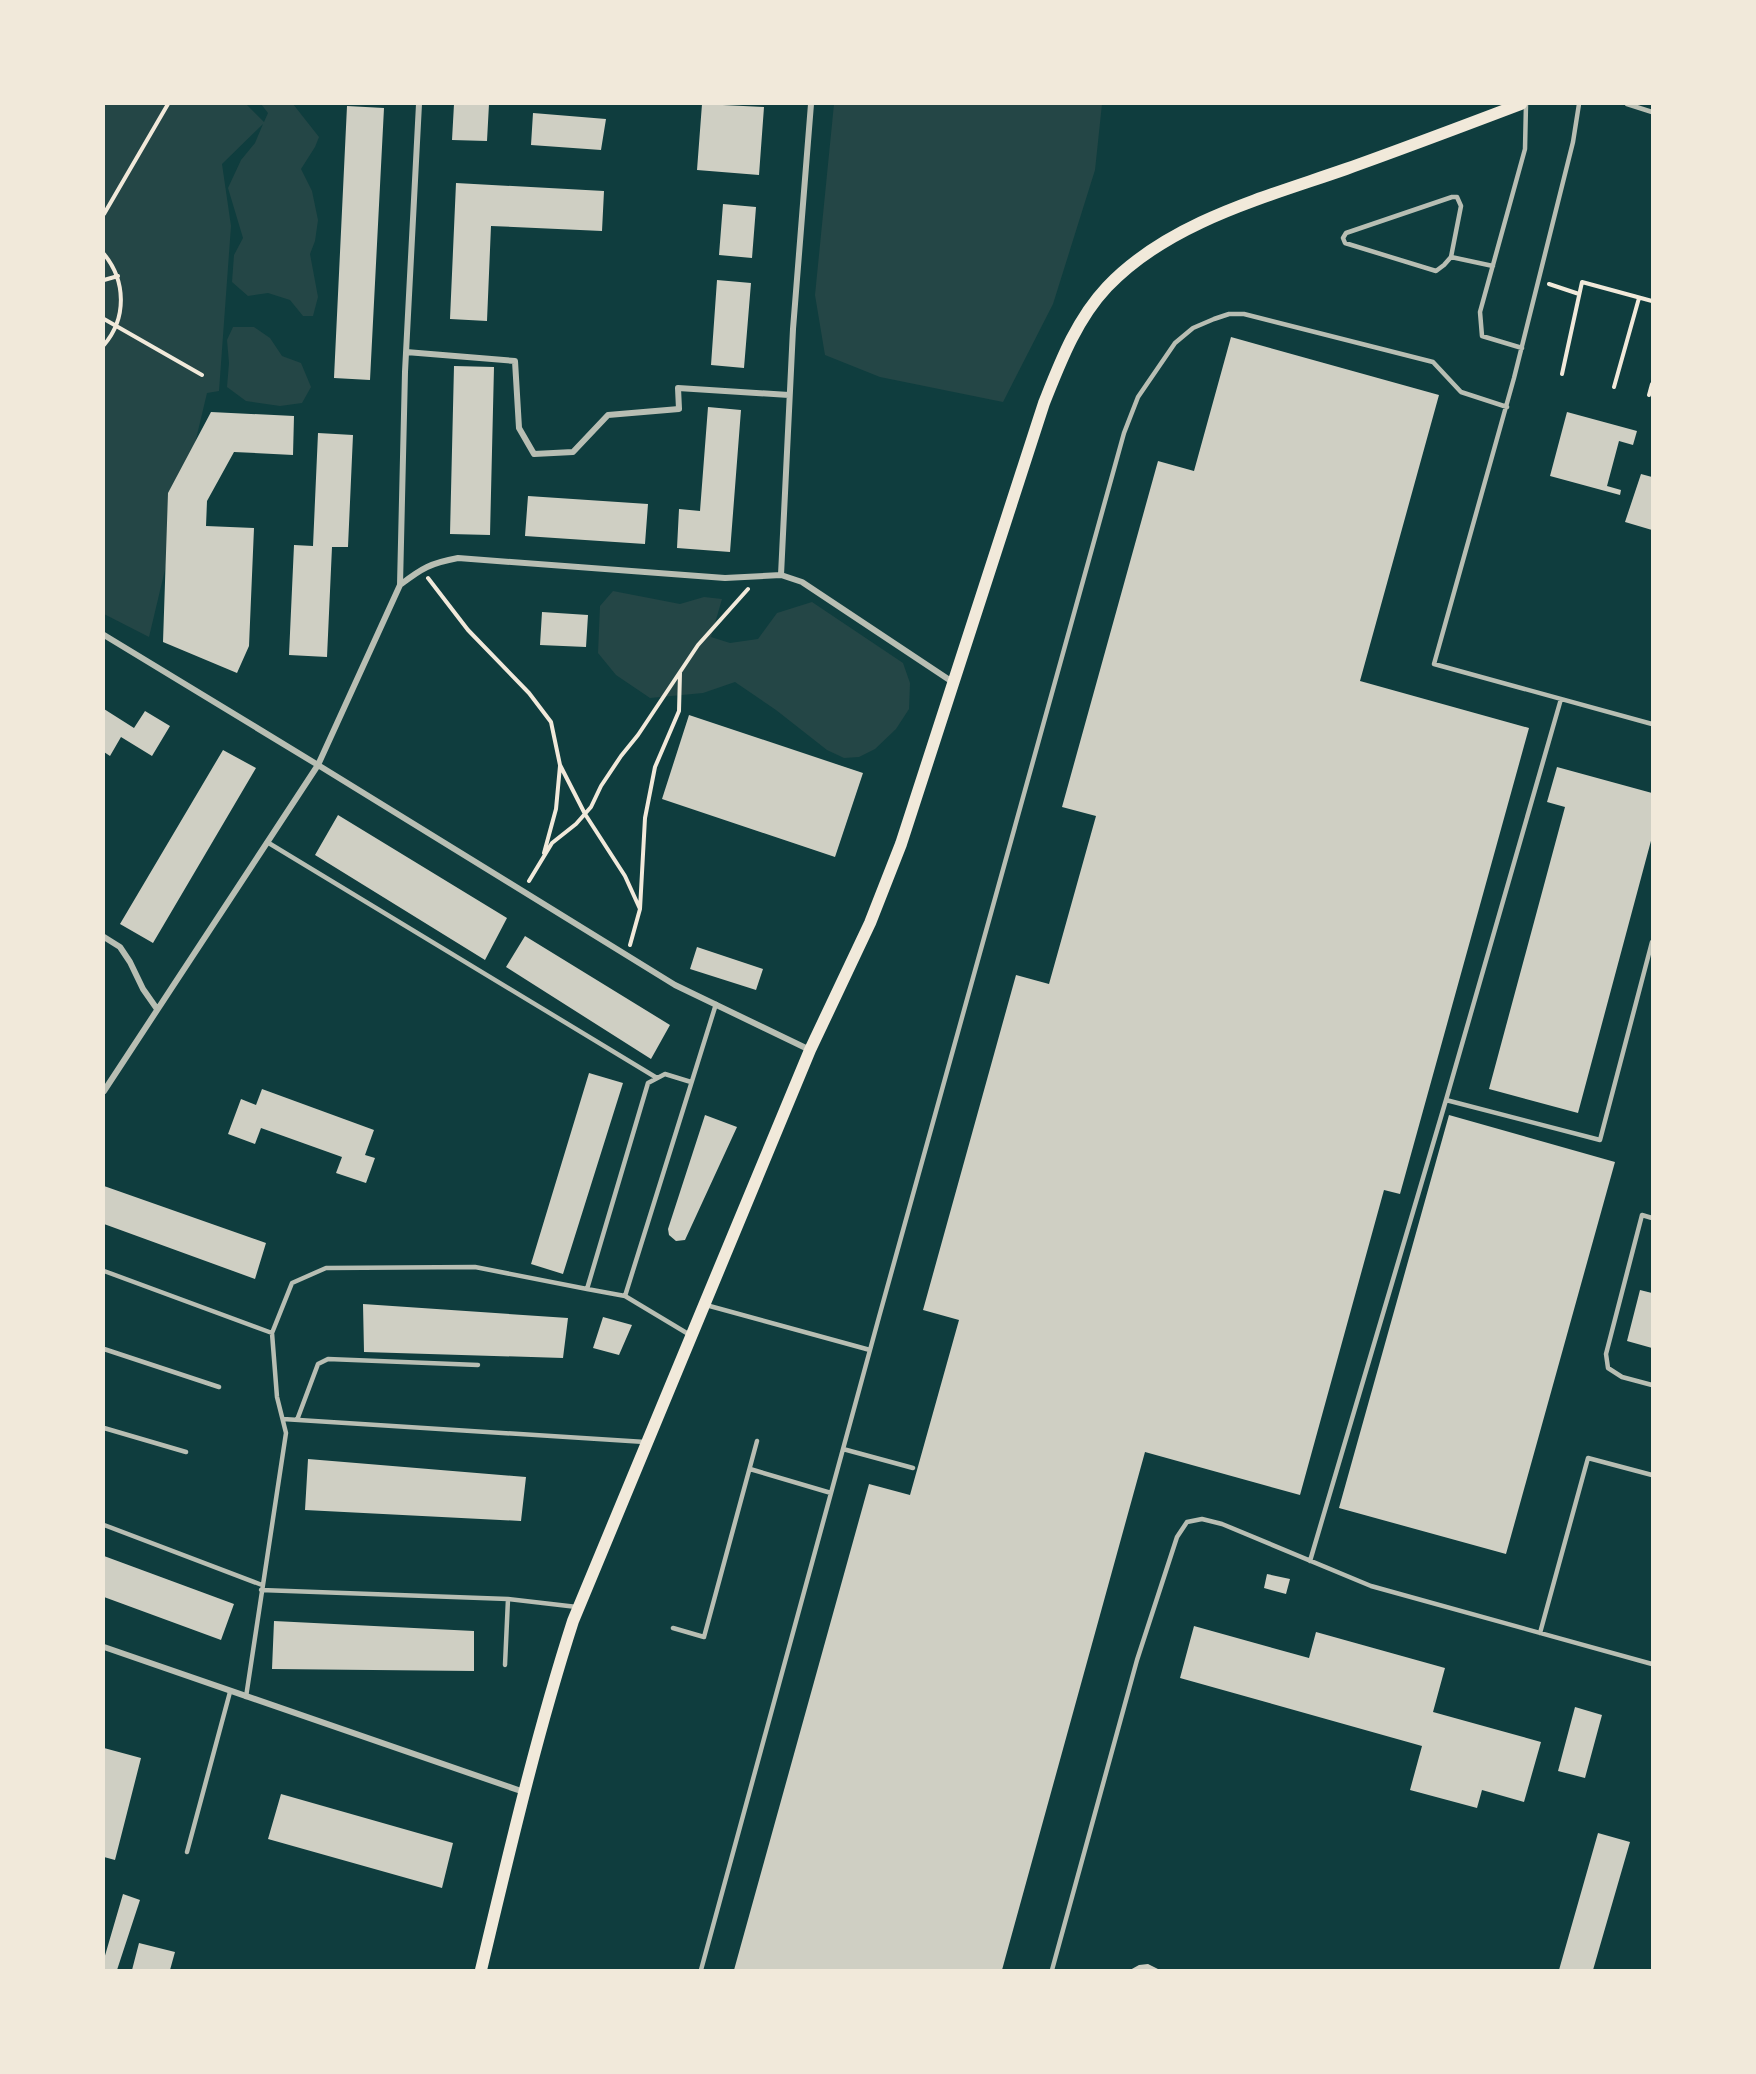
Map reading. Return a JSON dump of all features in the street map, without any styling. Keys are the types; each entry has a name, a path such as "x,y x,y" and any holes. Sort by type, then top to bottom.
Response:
{"main road":[{"path":"481,1971 524,1792 554,1680 579,1607 810,1050 870,923 901,844 1044,403 1075,333 1105,289 1126,269 1150,250 1189,229 1259,199 1521,104"}],"street":[{"path":"104,1091 318,765 400,585 406,352 419,104"},
{"path":"781,575 793,329 811,104"},
{"path":"406,352 515,361 519,428 534,454 573,452 608,415 679,409 678,388 789,395"},
{"path":"400,585 421,569 437,562 458,558 725,578 781,575 802,582 954,683"},
{"path":"104,635 675,985 810,1050"},
{"path":"104,937 120,947 143,989 158,1009"},
{"path":"104,1647 524,1792"}],"lane":[{"path":"1522,348 1482,336 1480,312 1525,149 1526,104"},
{"path":"1579,104 1573,142 1507,407 1434,664 1653,724"},
{"path":"1627,104 1653,112"},
{"path":"1457,197 1461,206 1450,257 1437,271 1345,243 1343,238 1346,233 1457,197"},
{"path":"1450,257 1493,266"},
{"path":"702,1971 870,1350 1124,433 1138,397 1175,344 1193,328 1229,314 1244,314 1432,362 1461,392 1507,407"},
{"path":"1310,1561 1561,699"},
{"path":"267,842 657,1078"},
{"path":"1446,1100 1600,1140 1653,942"},
{"path":"625,1296 716,1004"},
{"path":"587,1289 648,1083 665,1074 691,1082"},
{"path":"1653,1218 1642,1215 1606,1354 1608,1368 1622,1377 1653,1385"},
{"path":"246,1697 286,1433 277,1397 272,1333 292,1282 326,1268 475,1266 625,1296 692,1336"},
{"path":"104,1271 272,1333"},
{"path":"706,1305 870,1350"},
{"path":"104,1349 219,1387"},
{"path":"297,1420 318,1364 328,1359 478,1365"},
{"path":"283,1419 648,1442"},
{"path":"104,1428 186,1452"},
{"path":"673,1628 704,1637 757,1441"},
{"path":"843,1449 913,1468"},
{"path":"1540,1633 1588,1458 1653,1475"},
{"path":"750,1469 831,1493"},
{"path":"1052,1971 1137,1660 1177,1538 1187,1522 1202,1519 1222,1524 1371,1586 1653,1664"},
{"path":"104,1525 262,1587 508,1599 579,1607"},
{"path":"505,1665 508,1599"},
{"path":"187,1852 230,1692"}],"path":[{"path":"104,214 106,205 168,104"},
{"path":"104,254 118,276 121,298 116,325 104,345"},
{"path":"104,280 118,276"},
{"path":"1539,281 1579,294"},
{"path":"1562,374 1582,282 1653,301"},
{"path":"1614,387 1639,298"},
{"path":"104,319 202,375"},
{"path":"1649,395 1653,384"},
{"path":"421,569 468,630 529,693 551,723 560,765 585,814 626,876 640,909"},
{"path":"523,891 552,843 585,814 614,766 638,735 698,645 748,590 748,576"},
{"path":"626,954 633,940 640,909 645,818 655,767 679,711 680,671"},
{"path":"542,859 556,809 560,765"}],"shaded area":[{"path":"104,104 246,104 264,122 268,113 261,104 293,104 319,137 301,169 312,191 318,220 315,241 310,254 318,297 313,316 303,316 290,300 268,293 248,296 232,282 234,255 243,238 228,188 241,160 255,143 263,124 222,164 231,226 219,391 207,393 149,637 104,614"},
{"path":"834,104 1102,104 1095,170 1053,304 1003,402 880,377 825,355 815,295"},
{"path":"233,327 254,327 270,338 282,356 301,363 311,387 302,403 280,406 246,401 227,387 229,363 227,340"},
{"path":"613,591 680,604 704,597 722,599 711,637 730,643 758,639 777,613 812,602 903,663 910,683 909,709 896,729 875,749 859,757 844,758 827,750 776,710 735,682 703,693 650,698 616,675 598,653 600,606"}],"building":[{"path":"454,104 489,104 487,141 452,140"},
{"path":"702,104 764,107 759,175 697,170"},
{"path":"347,106 384,108 370,380 334,378"},
{"path":"533,113 606,119 601,150 531,145"},
{"path":"456,183 604,191 602,231 491,226 487,321 450,319"},
{"path":"723,204 756,207 752,258 719,255"},
{"path":"717,280 751,283 744,368 711,365"},
{"path":"1231,337 1439,395 1360,681 1529,728 1400,1194 1384,1190 1300,1495 1145,1452 1002,1970 734,1970 869,1484 910,1495 959,1320 923,1310 1016,975 1049,984 1096,816 1062,807 1158,461 1194,471"},
{"path":"454,366 494,367 490,535 450,534"},
{"path":"708,407 741,410 730,552 677,548 679,509 700,511"},
{"path":"211,412 294,416 293,455 234,452 207,501 206,526 254,528 249,646 237,673 163,642 168,493"},
{"path":"1567,412 1637,431 1633,445 1619,441 1607,486 1621,490 1620,495 1550,476"},
{"path":"318,433 353,435 348,547 332,547 327,657 289,655 294,545 313,546"},
{"path":"1641,474 1652,477 1652,530 1625,522"},
{"path":"528,496 648,504 645,544 525,536"},
{"path":"542,612 588,615 586,647 540,645"},
{"path":"104,709 134,728 145,711 170,726 152,756 121,737 110,756 104,752"},
{"path":"689,715 863,773 835,857 662,799"},
{"path":"223,750 256,768 153,943 120,924"},
{"path":"1557,767 1652,793 1652,837 1578,1113 1489,1089 1565,807 1547,802"},
{"path":"338,815 507,918 485,960 315,855"},
{"path":"525,936 670,1025 651,1059 506,967"},
{"path":"697,947 763,969 756,990 690,969"},
{"path":"589,1073 623,1083 563,1274 531,1264"},
{"path":"262,1089 374,1130 365,1155 375,1158 366,1183 336,1173 342,1157 261,1128 255,1144 228,1134 241,1099 256,1105"},
{"path":"705,1115 737,1127 685,1240 676,1241 669,1235 668,1229"},
{"path":"1449,1115 1615,1162 1506,1554 1339,1508"},
{"path":"104,1186 266,1243 255,1279 104,1224"},
{"path":"1640,1290 1652,1293 1652,1348 1627,1341"},
{"path":"363,1304 568,1318 563,1358 364,1352"},
{"path":"603,1317 632,1325 619,1355 593,1348"},
{"path":"308,1459 526,1477 521,1521 305,1510"},
{"path":"104,1556 234,1604 221,1640 104,1597"},
{"path":"1267,1574 1290,1579 1286,1594 1264,1588"},
{"path":"274,1621 474,1631 474,1671 272,1669"},
{"path":"1194,1626 1309,1658 1316,1632 1445,1668 1433,1712 1541,1742 1524,1802 1482,1790 1477,1808 1410,1790 1422,1746 1180,1678"},
{"path":"1575,1707 1602,1715 1585,1778 1558,1771"},
{"path":"104,1748 141,1758 115,1860 104,1857"},
{"path":"281,1794 453,1843 442,1888 268,1839"},
{"path":"1598,1833 1630,1842 1593,1970 1559,1970"},
{"path":"123,1894 140,1900 117,1970 104,1970 104,1959"},
{"path":"139,1943 175,1952 170,1970 132,1970"},
{"path":"1148,1964 1160,1970 1130,1970 1139,1965"}]}
